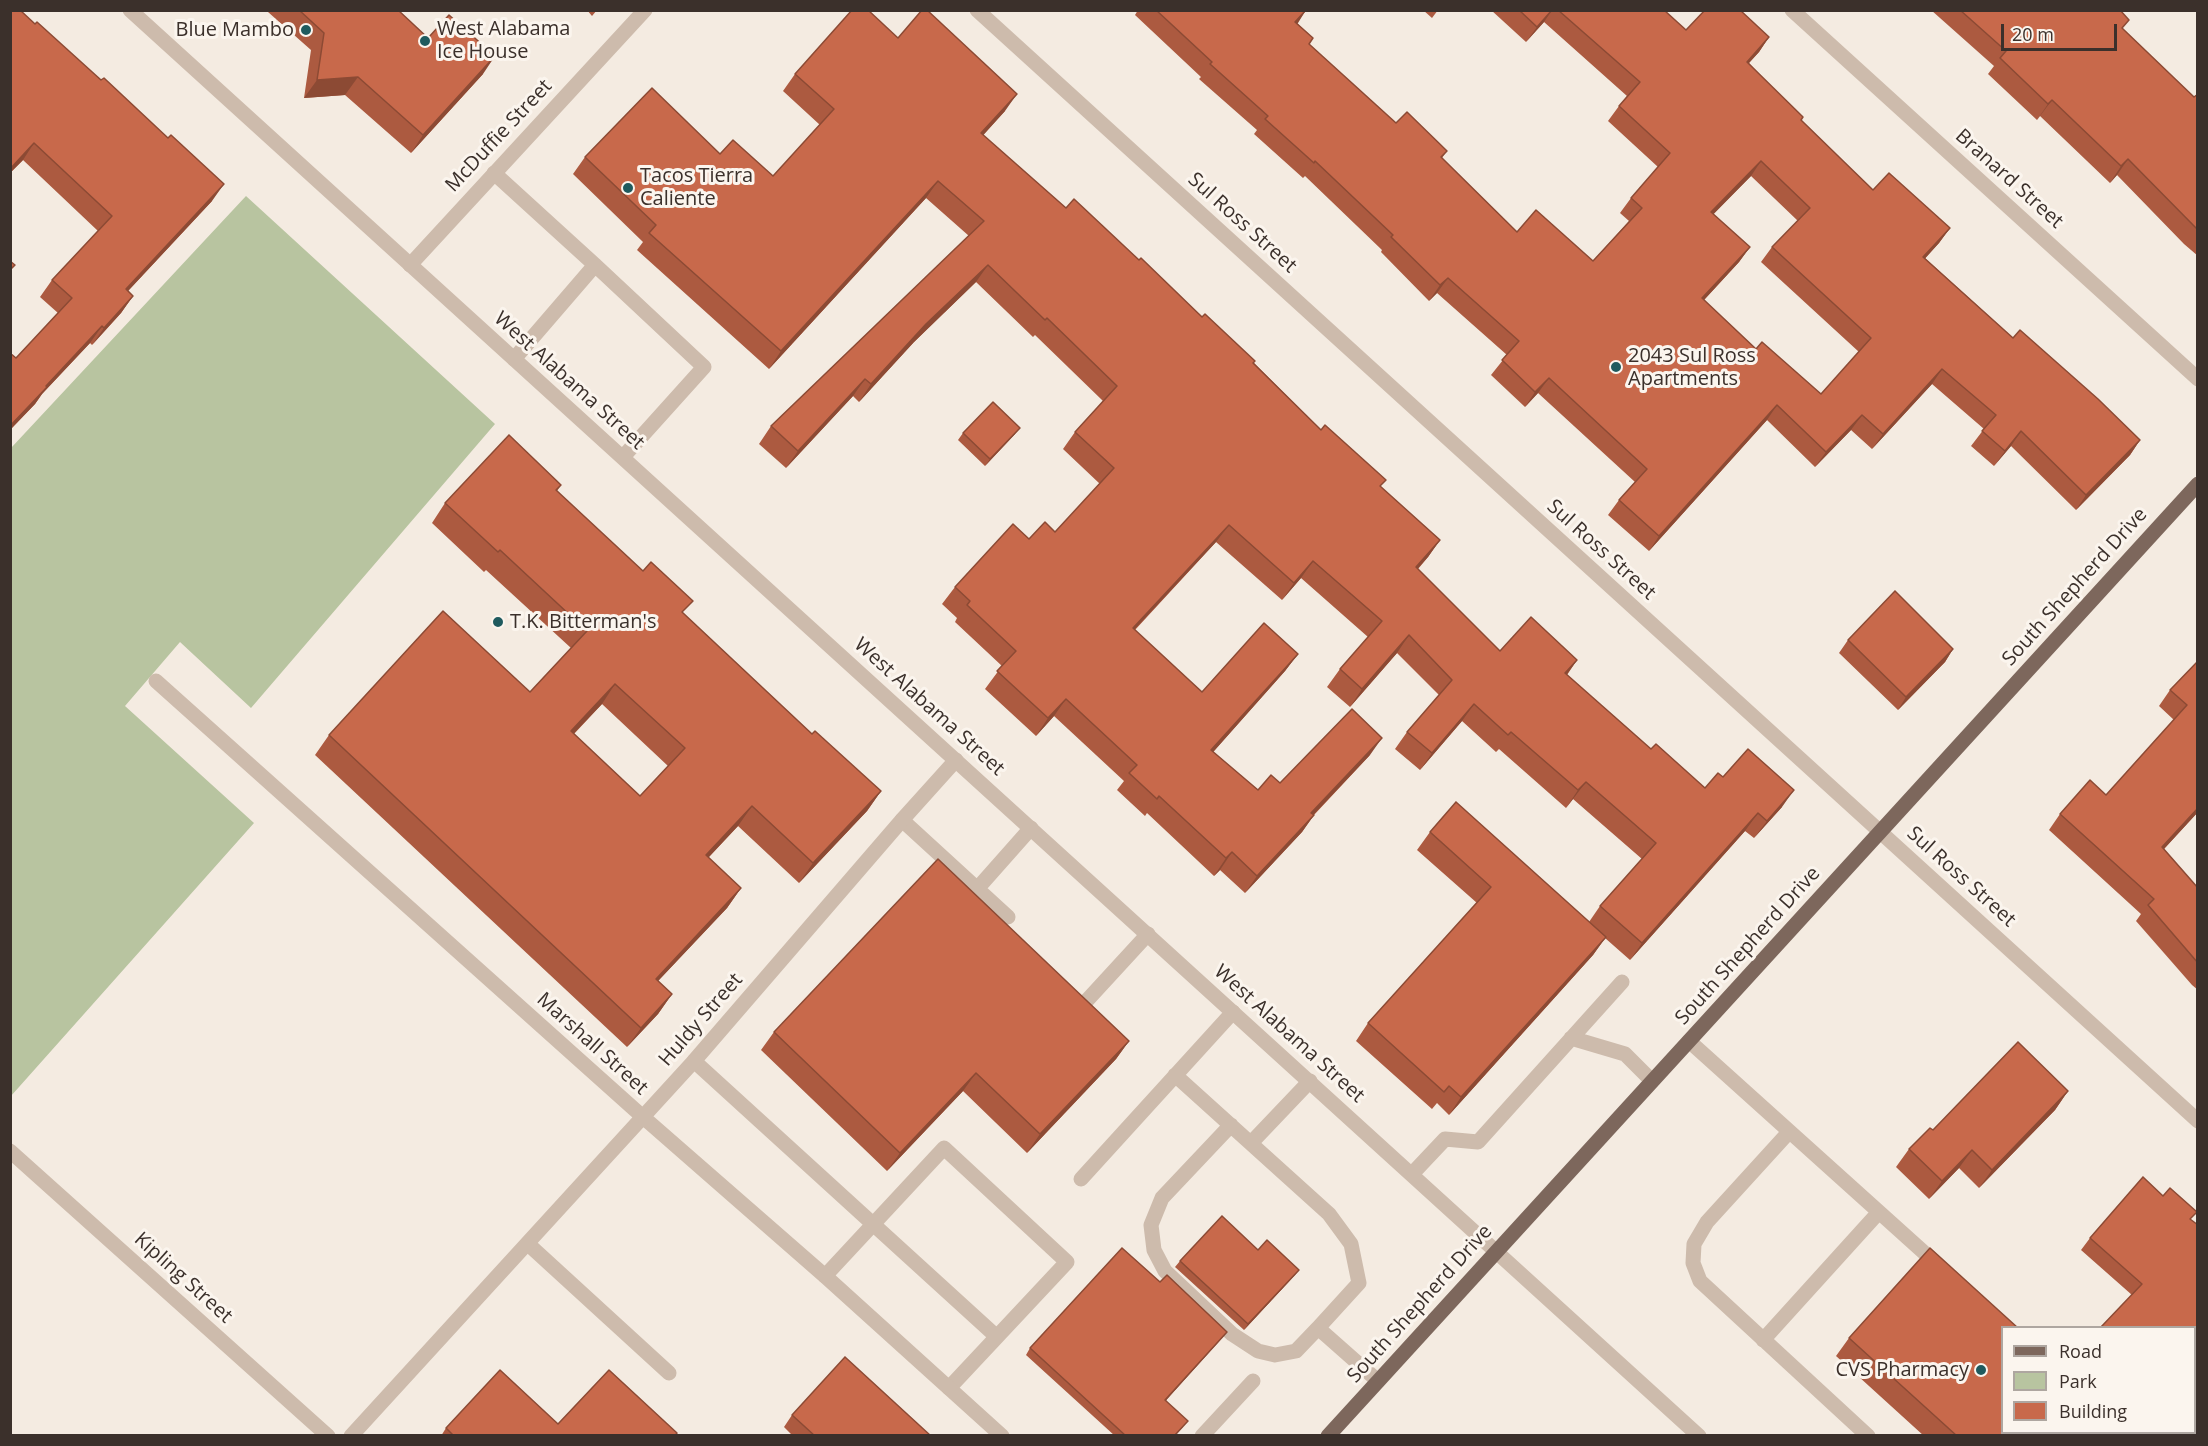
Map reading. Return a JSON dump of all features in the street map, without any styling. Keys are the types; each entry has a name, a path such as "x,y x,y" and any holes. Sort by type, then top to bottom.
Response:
{"main road":[{"name":"South Shepherd Drive","path":"1328,1436 2198,484"}],"street":[{"name":"West Alabama Street","path":"130,10 1699,1436"},
{"name":"McDuffie Street","path":"410,265 645,10"},
{"name":"Sul Ross Street","path":"977,10 2198,1120"},
{"name":"Branard Street","path":"1792,10 2198,379"},
{"path":"494,173 704,367 623,457"},
{"path":"514,359 595,265"},
{"name":"Marshall Street","path":"156,681 1002,1436"},
{"name":"Huldy Street","path":"351,1436 694,1061 956,760"},
{"path":"902,820 1008,917"},
{"path":"977,889 1031,828"},
{"path":"1080,1008 1148,934"},
{"path":"1412,1174 1445,1138 1478,1142 1622,982"},
{"path":"1081,1179 1233,1012"},
{"path":"1571,1038 1625,1054 1652,1081"},
{"path":"1689,1041 1947,1274"},
{"path":"694,1061 997,1337"},
{"path":"1175,1075 1231,1125 1251,1143 1329,1214 1351,1244 1359,1283 1296,1351 1275,1355 1258,1351 1232,1334 1166,1271 1154,1250 1151,1225 1162,1198 1231,1125"},
{"path":"1251,1143 1310,1082"},
{"path":"1789,1132 1707,1222 1694,1244 1693,1263 1700,1281 1868,1436"},
{"path":"825,1276 944,1148 1067,1262 949,1388"},
{"name":"Kipling Street","path":"10,1151 328,1436"},
{"path":"1763,1340 1878,1212"},
{"path":"528,1244 669,1373"},
{"path":"1318,1328 1378,1381"},
{"path":"1202,1436 1253,1381"}],"green space":[{"path":"246,196 495,424 251,708 180,642 125,706 254,823 11,1096 11,448"}],"building":[{"path":"10,10 20,10 35,24 37,22 101,80 104,78 168,138 171,135 224,184 126,289 133,296 104,328 102,326 10,426 10,353 16,358 72,298 52,280 112,216 34,143 10,169"},
{"path":"299,10 398,10 428,38 449,15 495,56 423,135 358,77 317,80 324,33"},
{"path":"852,10 868,10 898,38 922,10 927,10 1017,94 981,133 1066,208 1074,199 1139,260 1141,258 1202,317 1205,314 1255,361 1253,363 1321,430 1325,425 1386,480 1380,486 1440,540 1416,567 1500,651 1531,617 1577,660 1565,673 1651,749 1656,744 1705,788 1718,773 1723,777 1748,749 1794,790 1767,821 1758,813 1642,943 1600,906 1656,843 1586,782 1578,790 1511,732 1508,735 1474,704 1432,753 1407,732 1452,680 1409,635 1362,689 1340,669 1382,621 1313,561 1294,583 1229,525 1133,628 1202,692 1264,623 1298,654 1211,750 1258,790 1271,775 1280,783 1352,709 1382,738 1311,813 1314,815 1257,876 1232,852 1226,858 1159,796 1157,799 1129,773 1137,765 1066,699 1048,718 997,671 1016,651 967,605 970,601 955,587 1013,524 1029,539 1045,522 1055,532 1114,468 1075,432 1117,386 988,265 926,324 871,384 865,379 798,451 771,426 984,221 938,181 781,351 649,233 656,225 585,157 652,88 720,154 733,140 773,176 834,109 795,74"},
{"path":"1156,10 1306,10 1295,22 1313,38 1309,44 1396,123 1407,112 1447,151 1441,157 1517,232 1536,210 1593,261 1642,208 1631,198 1670,153 1619,106 1640,82 1558,10 1664,10 1686,30 1705,10 1740,10 1769,37 1747,62 1803,117 1801,120 1873,190 1889,173 1950,228 1923,257 2013,338 2020,330 2098,399 2140,440 2086,495 2021,431 2005,451 1982,431 1996,415 1942,369 1883,434 1862,415 1826,452 1777,405 1659,536 1619,500 1647,469 1549,378 1535,392 1502,360 1519,341 1448,278 1440,285 1391,237 1393,235 1315,161 1314,163 1265,119 1268,116 1210,64 1212,62","holes":["1761,161 1810,208 1772,247 1871,338 1821,394 1762,342 1756,349 1702,298 1750,247 1711,212"]},
{"path":"1519,10 1552,10 1537,27"},
{"path":"1960,10 2120,10 2129,20 2122,28 2194,97 2198,94 2198,230 2128,159 2121,166 2052,100 2048,104 2000,58 2006,51"},
{"path":"993,402 1020,428 990,459 963,433"},
{"path":"509,435 561,485 556,490 643,571 651,562 693,601 682,612 812,734 815,731 881,791 813,863 752,806 706,855 741,888 656,979 672,994 641,1028 329,735 443,611 530,692 587,631 500,550 498,552 445,503","holes":["615,684 685,748 640,796 571,731"]},
{"path":"1895,591 1953,649 1906,697 1848,640"},
{"path":"2198,661 2198,808 2162,847 2198,888 2198,963 2148,905 2154,899 2060,814 2090,780 2106,795 2187,705 2170,690"},
{"path":"1456,802 1606,937 1461,1097 1449,1086 1444,1092 1368,1023 1491,887 1430,832"},
{"path":"938,859 1129,1041 1040,1134 976,1073 900,1153 774,1032"},
{"path":"2018,1042 2068,1091 1992,1170 1972,1150 1942,1181 1909,1149 1930,1128 1933,1130"},
{"path":"2143,1177 2163,1196 2170,1188 2197,1212 2190,1219 2198,1225 2198,1436 2196,1434 2196,1326 2102,1326 2142,1284 2090,1238"},
{"path":"1222,1216 1258,1250 1267,1240 1299,1270 1248,1324 1180,1261"},
{"path":"1122,1248 1160,1282 1167,1275 1227,1332 1165,1400 1188,1421 1174,1436 1126,1436 1030,1348"},
{"name":"CVS Pharmacy","path":"1930,1248 2016,1326 2001,1326 2001,1434 2092,1434 2092,1436 1957,1436 1849,1338"},
{"path":"845,1357 931,1436 815,1436 792,1415"},
{"path":"500,1370 558,1424 609,1370 677,1433 675,1436 454,1436 446,1428"}],"place":[{"name":"Blue Mambo","path":"306,30"},
{"name":"West Alabama Ice House","path":"425,41"},
{"name":"Tacos Tierra Caliente","path":"628,188"},
{"name":"2043 Sul Ross Apartments","path":"1616,367"},
{"name":"T.K. Bitterman's","path":"498,622"},
{"name":"CVS Pharmacy","path":"1981,1370"}]}
